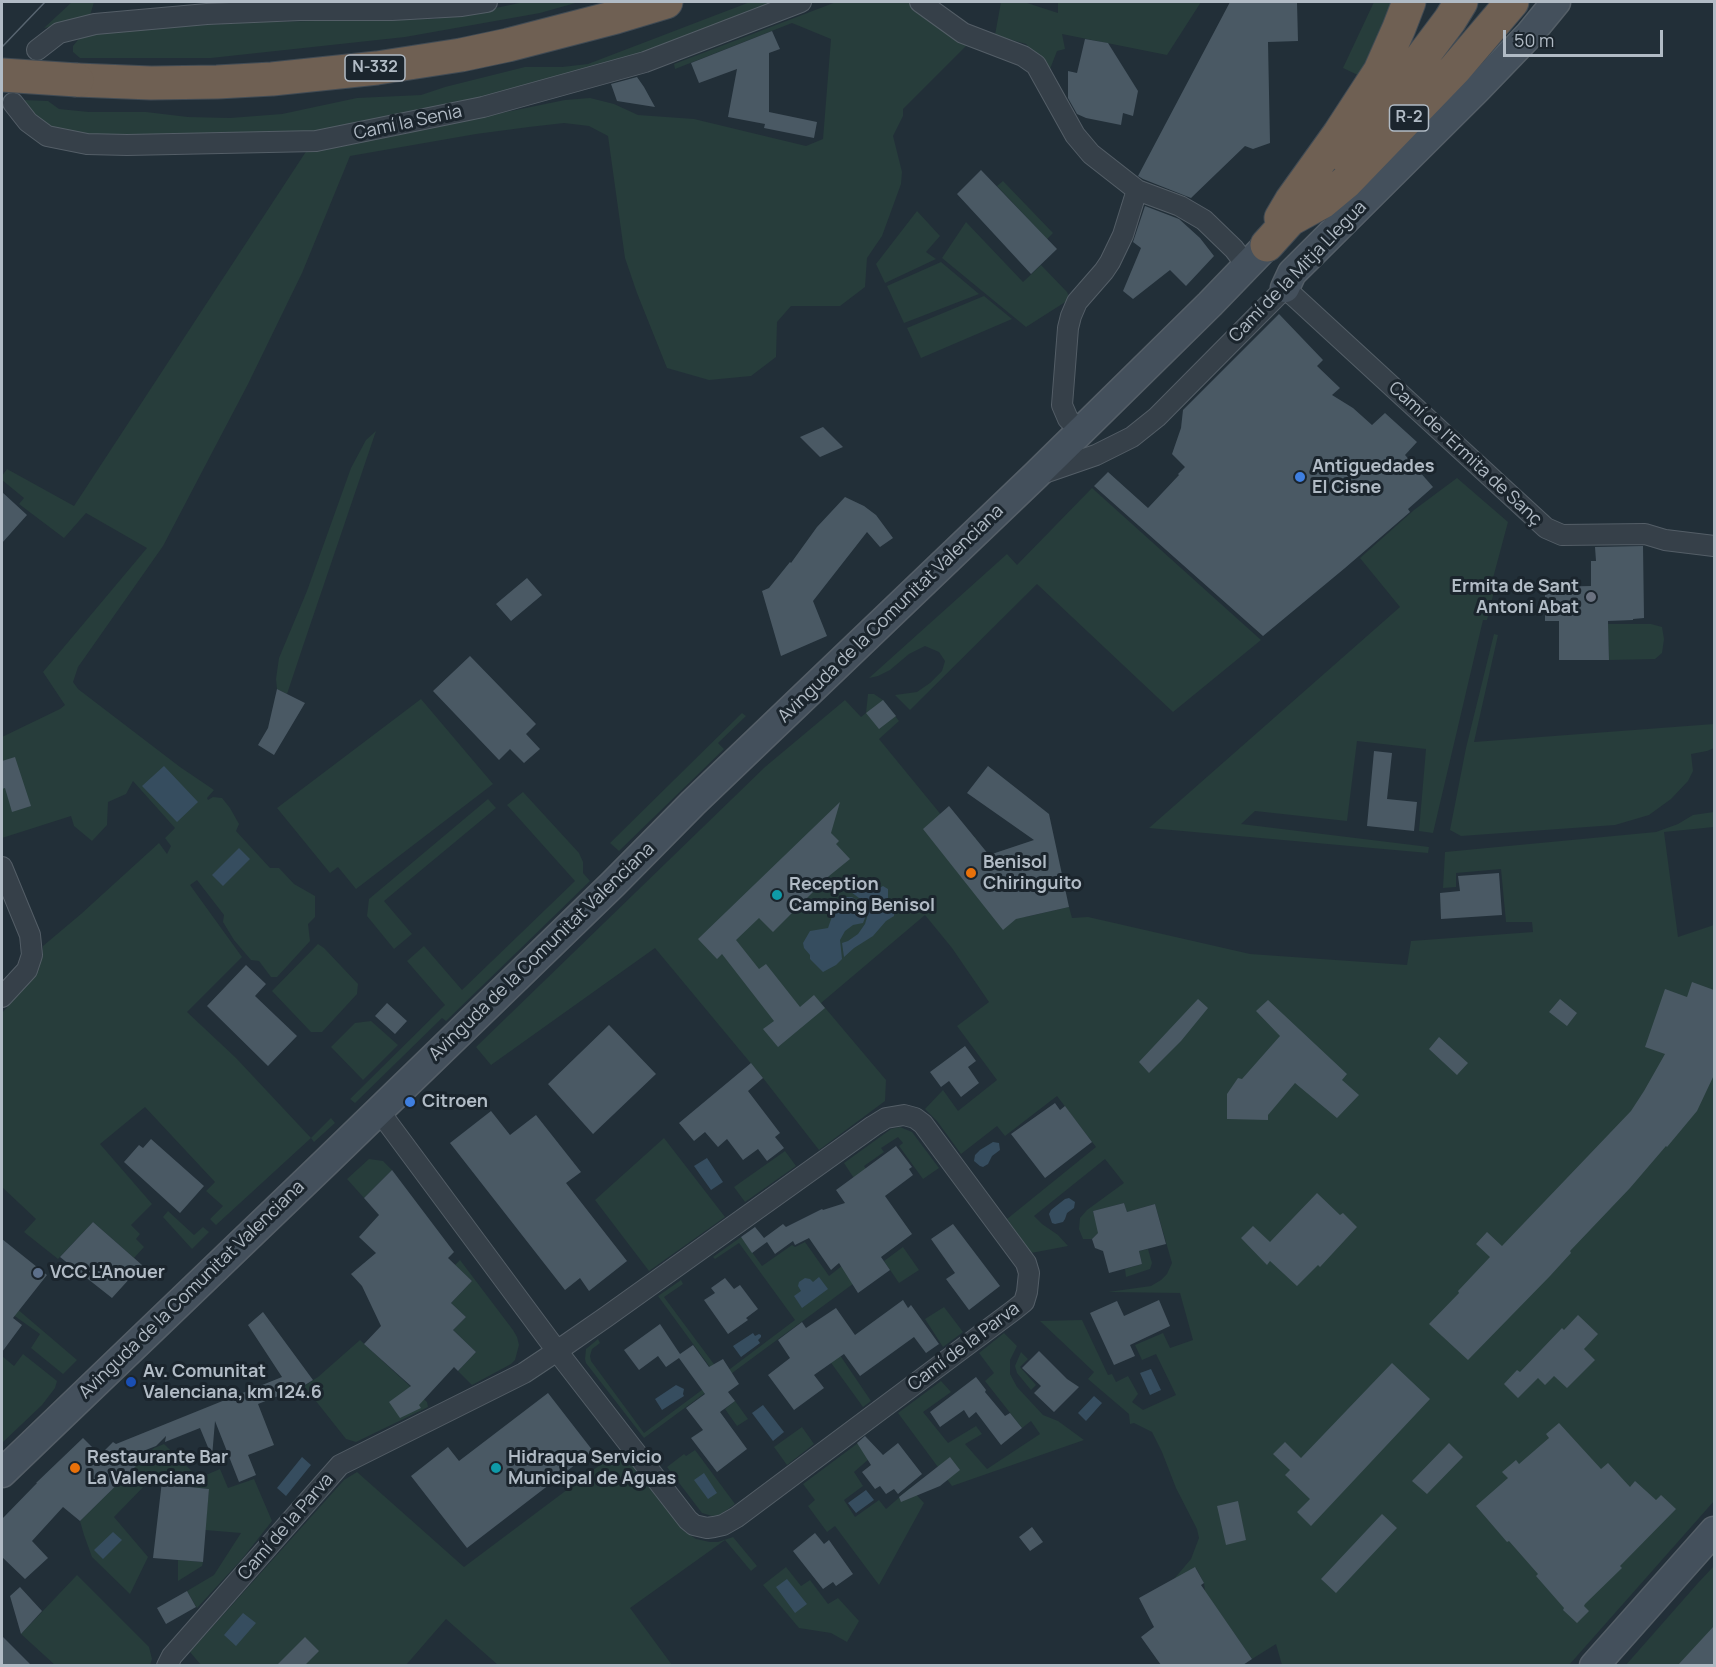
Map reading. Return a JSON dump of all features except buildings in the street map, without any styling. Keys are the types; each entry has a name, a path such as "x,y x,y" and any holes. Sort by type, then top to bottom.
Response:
{"highway":[{"name":"N-332","path":"7,89 77,80 151,83 272,79 377,68 508,45 666,2"},
{"path":"1257,255 1380,71 1409,2"},
{"path":"1257,255 1365,133 1461,2"},
{"name":"R-2","path":"1291,219 1322,201 1346,182 1455,69 1512,2"}],"main road":[{"name":"Camí de la Mitja Llegua","path":"1285,288 1292,273 1477,89 1529,35 1556,2"},
{"name":"Avinguda de la Comunitat Valenciana","path":"2,1473 379,1111 613,884 693,803 1036,475 1257,255"},
{"path":"1594,1665 1714,1531"}],"street":[{"path":"37,50 59,33 95,24 207,14 300,10 392,10 462,6 487,2"},
{"name":"Camí la Senia","path":"7,89 28,122 47,136 87,144 316,141 483,107 645,62 801,2"},
{"path":"920,2 963,33 1023,56 1036,65 1076,135 1090,154 1137,190 1180,207 1204,220 1234,249 1257,255"},
{"path":"1081,431 1068,418 1062,405 1068,328 1077,302 1110,262 1123,235 1137,190"},
{"name":"Camí de la Mitja Llegua","path":"1036,475 1096,455 1132,437 1157,417 1285,288"},
{"name":"Camí de l'Ermita de Sanç","path":"1285,288 1546,528 1562,535 1644,534 1665,540 1714,546"},
{"path":"2,867 30,935 32,955 27,970 2,997"},
{"name":"Camí de la Parva","path":"167,1665 172,1656 340,1465 524,1374 557,1351 873,1126 894,1116 904,1115 915,1118 923,1124 1026,1263 1029,1273 1028,1292 1024,1302 1014,1310 737,1517 714,1527 694,1525 557,1351 379,1111"}],"green space":[{"path":"72,2 94,2 89,19 44,28"},
{"path":"524,2 579,2 540,13 405,37 211,58 80,58 73,52 73,46 82,35 255,22 433,19"},
{"path":"750,2 784,2 658,50 473,103 312,134 92,139 42,124 22,100 48,101 59,109 89,112 146,112 188,117 230,118 282,114 357,98 421,95 525,67 588,64"},
{"path":"836,2 908,2 969,43 903,109 903,116 893,136 902,172 901,184 882,236 867,258 865,287 840,306 791,306 777,322 776,357 751,376 709,380 667,368 625,258 608,136 589,126 564,123 476,134 350,156 302,273 248,384 163,546 78,667 73,682 78,689 180,767 214,790 207,798 208,800 213,797 222,798 239,824 236,831 270,868 279,868 294,884 315,896 315,917 308,924 310,941 277,977 271,977 259,961 251,960 234,940 223,922 224,915 197,880 190,885 242,957 187,1012 236,1058 311,1138 216,1225 210,1219 223,1206 206,1191 215,1182 145,1107 100,1144 152,1204 131,1225 140,1234 136,1239 144,1247 134,1258 93,1222 58,1259 24,1232 36,1219 2,1187 2,1013 31,976 42,957 43,946 159,843 167,854 171,846 165,838 175,828 133,781 126,794 108,802 107,825 92,841 74,826 71,816 2,838 2,737 65,705 43,672 147,548 86,513 64,538 19,504 24,498 2,480 2,476 7,469 74,506 307,150 344,145 565,100 590,98 614,104 638,115 694,119 806,146 823,139 831,39 792,23 675,69 674,64"},
{"path":"1001,2 1024,2 1058,13 1058,2 1201,2 1167,55 1062,34 1065,49 1057,51 1050,69 1026,44 995,35"},
{"path":"1374,2 1397,2 1362,77 1343,68"},
{"path":"1003,181 1053,233 1047,239 997,186"},
{"path":"917,211 940,236 926,252 936,259 885,283 876,264"},
{"path":"966,222 1023,282 1041,265 1067,292 1070,299 1026,327 942,258"},
{"path":"941,262 979,294 904,323 887,286"},
{"path":"984,296 1012,319 921,358 907,328"},
{"path":"376,431 287,694 277,689 279,658 307,591 351,468 366,440"},
{"path":"1457,478 1508,522 1493,578 1497,579 1487,620 1483,620 1433,833 1419,831 1426,749 1357,741 1347,821 1255,811 1241,824 1429,847 1428,853 1149,828 1400,607 1360,558 1414,510"},
{"path":"1092,488 1261,640 1173,712 1037,584 910,710 895,695 917,692 930,683 942,671 945,661 939,652 925,646 909,654 890,670 869,678 1007,554 1017,565"},
{"path":"1608,624 1651,624 1662,627 1664,639 1662,653 1655,659 1609,660"},
{"path":"1494,634 1498,635 1474,742 1714,724 1714,748 1691,754 1693,771 1688,781 1671,799 1649,815 1615,825 1461,836 1450,830 1466,748"},
{"path":"868,694 874,694 883,700 899,721 879,739 965,844 975,837 985,859 1025,917 1069,907 1072,918 1088,917 1250,954 1407,965 1411,941 1533,932 1532,922 1506,922 1501,869 1456,873 1456,887 1443,888 1445,852 1656,832 1678,824 1693,815 1714,812 1714,827 1664,832 1678,937 1714,925 1714,1501 1569,1665 1282,1665 1276,1644 1252,1659 1205,1592 1204,1583 1196,1568 1174,1579 1191,1559 1199,1538 1197,1529 1152,1432 1134,1423 1130,1424 1129,1414 1088,1379 1094,1372 1040,1321 1082,1320 1108,1375 1112,1374 1116,1382 1128,1376 1138,1394 1132,1402 1143,1410 1176,1395 1156,1354 1142,1360 1135,1345 1163,1333 1170,1348 1193,1340 1180,1293 1108,1292 1151,1286 1167,1274 1172,1263 1155,1204 1127,1212 1124,1203 1093,1211 1099,1232 1092,1239 1083,1239 1079,1229 1080,1218 1087,1210 1124,1183 1105,1159 1034,1216 1068,1246 1031,1253 1007,1219 1096,1147 1057,1096 1005,1136 997,1126 961,1154 937,1121 925,1109 943,1090 958,1111 997,1080 957,1026 989,1002 952,948 925,915 821,1003 886,1080 885,1101 819,1150 763,1078 655,948 491,1065 476,1047 765,767 845,700 861,717 866,713"},
{"path":"421,699 493,784 356,889 338,867 330,873 277,808"},
{"path":"742,713 746,716 718,743 724,749 619,851 610,843"},
{"path":"523,792 579,853 583,862 583,873 590,881 446,1021 442,1018 355,1103 350,1099 445,1005 407,961 424,946 462,990 575,881 507,805"},
{"path":"488,799 496,808 384,901 412,934 394,949 367,916 369,899"},
{"path":"318,944 358,984 357,994 322,1032 311,1032 272,991"},
{"path":"371,1021 398,1045 363,1080 331,1047 355,1023"},
{"path":"331,1118 335,1123 314,1142 311,1138"},
{"path":"900,1127 912,1132 939,1168 923,1179 899,1146 903,1143 898,1137 881,1148 884,1152 864,1166 891,1207 878,1215 844,1163 891,1129"},
{"path":"664,1138 725,1217 649,1271 595,1200"},
{"path":"785,1151 796,1166 745,1202 734,1187"},
{"path":"369,1159 383,1161 392,1170 364,1198 347,1179"},
{"path":"168,1211 194,1235 203,1227 209,1232 192,1249 163,1217"},
{"path":"741,1237 762,1266 792,1245 795,1247 805,1242 829,1276 852,1258 865,1275 644,1438 586,1363 586,1349 598,1339 600,1343 592,1349 591,1361 644,1433 718,1378 658,1296 681,1280 683,1284 664,1297 722,1375 795,1320 739,1243 715,1259 713,1257"},
{"path":"903,1247 919,1270 899,1283 884,1261"},
{"path":"1148,1249 1152,1263 1150,1269 1126,1277 1125,1269 1142,1264 1139,1251"},
{"path":"460,1260 513,1330 519,1345 515,1360 511,1364 472,1385 458,1371 476,1352 453,1330 466,1317 451,1303 472,1281 455,1265"},
{"path":"2,1296 77,1360 63,1374 31,1348 40,1334 2,1307"},
{"path":"944,1307 963,1332 943,1347 925,1319"},
{"path":"1004,1333 1017,1346 1010,1360 1010,1374 1017,1387 1043,1415 1058,1421 1084,1440 952,1486 898,1413 941,1381 951,1392 923,1412 948,1443 976,1426 982,1434 965,1444 987,1469 1040,1434 1031,1421 1022,1428 985,1381 994,1373 979,1353"},
{"path":"360,1340 427,1402 428,1407 356,1442 346,1439 304,1386 318,1377"},
{"path":"831,1342 871,1401 863,1407 821,1349"},
{"path":"1021,1352 1028,1359 1020,1367 1036,1385 1031,1390 1017,1373 1015,1366"},
{"path":"23,1354 57,1381 55,1388 42,1405 2,1443 2,1356 14,1366"},
{"path":"735,1401 748,1419 737,1426 725,1409"},
{"path":"802,1427 814,1444 787,1465 774,1447"},
{"path":"858,1443 870,1458 854,1472 863,1486 844,1500 855,1517 879,1500 886,1509 910,1488 924,1503 879,1585 835,1526 827,1532 808,1506 815,1500 803,1484"},
{"path":"164,1444 199,1478 220,1469 228,1488 254,1479 272,1521 242,1559 197,1608 187,1591 214,1575 241,1533 205,1530 209,1489 180,1486 180,1483 151,1479 114,1517 148,1557 130,1594 92,1557 80,1521 154,1448"},
{"path":"620,1450 684,1531 696,1539 710,1542 733,1537 757,1566 751,1571 725,1540 630,1608 672,1665 498,1665 446,1619 406,1665 201,1665 190,1652 344,1480 357,1472 464,1567"},
{"path":"695,1450 735,1504 720,1515 712,1516 702,1513 667,1467 684,1454 686,1456"},
{"path":"178,1560 203,1562 202,1566 178,1581"},
{"path":"1714,1566 1714,1665 1625,1666 1698,1583"},
{"path":"786,1567 801,1586 810,1580 828,1604 838,1598 859,1621 847,1642 831,1633 799,1628 763,1585"},
{"path":"77,1575 149,1647 152,1659 150,1665 55,1665 21,1634"}],"water":[{"path":"164,766 198,802 177,822 142,786"},
{"path":"239,848 250,859 223,886 212,875"},
{"path":"883,886 888,889 888,899 895,907 894,916 886,921 873,936 844,957 842,943 858,934 868,914 863,901 851,892 857,888 867,892 874,891"},
{"path":"846,897 852,897 862,903 865,918 863,923 853,925 845,931 840,940 842,959 823,972 810,959 803,943 810,931 828,928 836,905"},
{"path":"993,1142 999,1143 1000,1150 992,1156 988,1164 980,1166 974,1161 975,1155"},
{"path":"707,1158 723,1182 711,1190 694,1166"},
{"path":"1069,1198 1075,1202 1074,1208 1067,1213 1063,1222 1052,1223 1049,1214 1051,1210"},
{"path":"819,1277 828,1289 802,1308 794,1296 801,1291 798,1286 799,1282 805,1278 813,1282"},
{"path":"753,1333 755,1336 761,1335 758,1340 760,1343 741,1357 733,1346"},
{"path":"1151,1369 1161,1390 1150,1395 1140,1373"},
{"path":"676,1385 684,1389 684,1396 662,1410 655,1399"},
{"path":"1094,1396 1102,1403 1086,1421 1078,1413"},
{"path":"763,1405 784,1432 773,1441 752,1413"},
{"path":"302,1457 311,1465 286,1496 277,1488"},
{"path":"704,1473 717,1493 708,1499 694,1480"},
{"path":"866,1490 874,1500 856,1513 848,1503"},
{"path":"113,1532 122,1540 103,1559 94,1550"},
{"path":"787,1579 807,1604 795,1613 776,1587"},
{"path":"243,1613 256,1623 236,1646 224,1635"}],"tram line":[{"path":"2,47 45,2"}],"place":[{"name":"Antiguedades El Cisne","path":"1300,477"},
{"name":"Ermita de Sant Antoni Abat","path":"1591,597"},
{"name":"Benisol Chiringuito","path":"971,873"},
{"name":"Reception Camping Benisol","path":"777,895"},
{"name":"Citroen","path":"410,1102"},
{"name":"VCC L'Anouer","path":"38,1273"},
{"name":"Av. Comunitat Valenciana, km 124.6","path":"131,1382"},
{"name":"Restaurante Bar La Valenciana","path":"75,1468"},
{"name":"Hidraqua Servicio Municipal de Aguas","path":"496,1468"}]}
